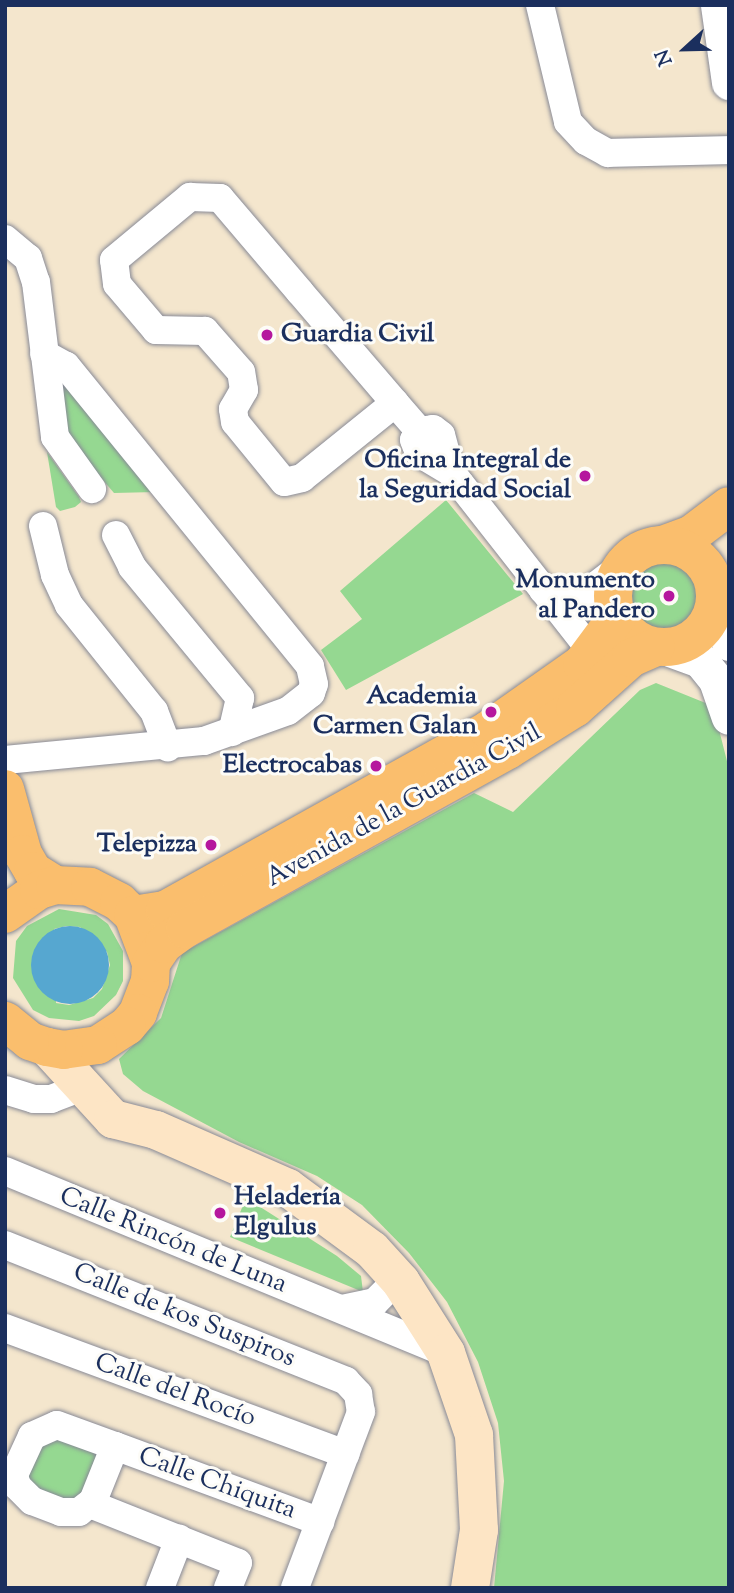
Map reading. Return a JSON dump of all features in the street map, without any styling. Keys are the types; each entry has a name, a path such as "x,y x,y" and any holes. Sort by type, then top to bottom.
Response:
{"main road":[{"path":"729,506 692,534 637,552 624,564 614,586 616,615 633,637 662,648 700,633 729,549"},
{"path":"665,544 699,558 715,591"},
{"name":"Avenida de la Guardia Civil","path":"133,915 165,910 488,730 552,690 593,653 616,615"},
{"name":"Avenida de la Guardia Civil","path":"151,963 164,944 185,929 513,747 575,708 631,658 662,648"},
{"path":"5,789 23,854 33,871 55,886"},
{"path":"5,914 23,897 55,886 73,885 106,894 133,915 142,930 151,963 145,998 127,1026 113,1037 81,1049 18,1032"},
{"path":"18,1032 82,1087 113,1119 156,1130 288,1188 363,1242 398,1279 429,1320 446,1353 474,1434 480,1481 479,1530 470,1588"},
{"path":"113,1037 101,1061 108,1080 156,1130"}],"street":[{"path":"540,5 568,122 586,141 608,153 729,150"},
{"path":"718,5 729,82"},
{"path":"395,403 302,478 284,482 235,422 233,409 245,383 242,372 205,331 156,330 117,284 114,260 190,197 220,198 419,431 428,428 441,435 451,472 593,653"},
{"path":"5,239 23,252 33,270 55,437 92,489"},
{"path":"5,761 168,747 232,732 300,704 311,693 314,676 66,366 44,354"},
{"path":"43,526 55,575 69,605 154,711 168,747"},
{"path":"116,535 132,567 240,698 232,732"},
{"path":"543,590 585,594 624,564"},
{"path":"543,590 577,608 616,615"},
{"path":"715,591 729,643"},
{"path":"662,648 700,660 727,704"},
{"path":"5,1090 34,1100 51,1100 82,1087"},
{"name":"Calle Rincón de Luna","path":"5,1171 229,1267 342,1309 446,1353"},
{"name":"Calle de kos Suspiros","path":"5,1245 346,1381 358,1394 361,1412 345,1454"},
{"path":"342,1309 375,1303 398,1279"},
{"name":"Calle del Rocío","path":"5,1328 345,1454"},
{"name":"Calle Chiquita","path":"115,1446 90,1504 70,1514 50,1508 24,1494 14,1475 32,1436 47,1425 115,1446 320,1522"},
{"path":"295,1588 345,1454"},
{"path":"90,1504 238,1563 228,1588"},
{"path":"160,1588 179,1539"}],"green space":[{"path":"61,380 155,492 114,493 79,452 67,432"},
{"path":"47,452 79,497 81,502 75,507 60,511 56,507"},
{"path":"446,500 523,594 346,690 321,650 362,619 340,591"},
{"path":"659,562 673,562 685,567 695,577 700,596 695,615 685,625 673,630 659,630 647,625 637,615 632,603 632,589 637,577 647,567"},
{"path":"656,683 713,706 729,769 729,1588 494,1588 504,1481 498,1423 478,1362 447,1302 409,1253 362,1205 317,1176 239,1142 143,1091 123,1074 119,1059 161,1018 182,953 474,793 513,812 640,690"},
{"path":"59,909 96,915 108,924 123,951 123,981 116,995 94,1016 79,1021 49,1018 33,1010 13,978 16,941 27,926","holes":["80,927 107,952 110,965 102,989 93,998 69,1005 56,1003 54,929"]},
{"path":"246,1198 337,1256 361,1276 363,1292 230,1237"},
{"path":"32,1436 115,1446 87,1507 24,1494"}],"water":[{"path":"70,926 85,929 98,937 106,950 109,965 106,980 98,993 85,1001 70,1004 55,1001 42,993 34,980 31,965 34,950 42,937 55,929"}],"place":[{"name":"Guardia Civil","path":"267,335"},
{"name":"Oficina Integral de la Seguridad Social","path":"585,476"},
{"name":"Monumento al Pandero","path":"669,596"},
{"name":"Academia Carmen Galan","path":"491,712"},
{"name":"Electrocabas","path":"376,766"},
{"name":"Telepizza","path":"211,845"},
{"name":"Heladería Elgulus","path":"220,1213"}]}
